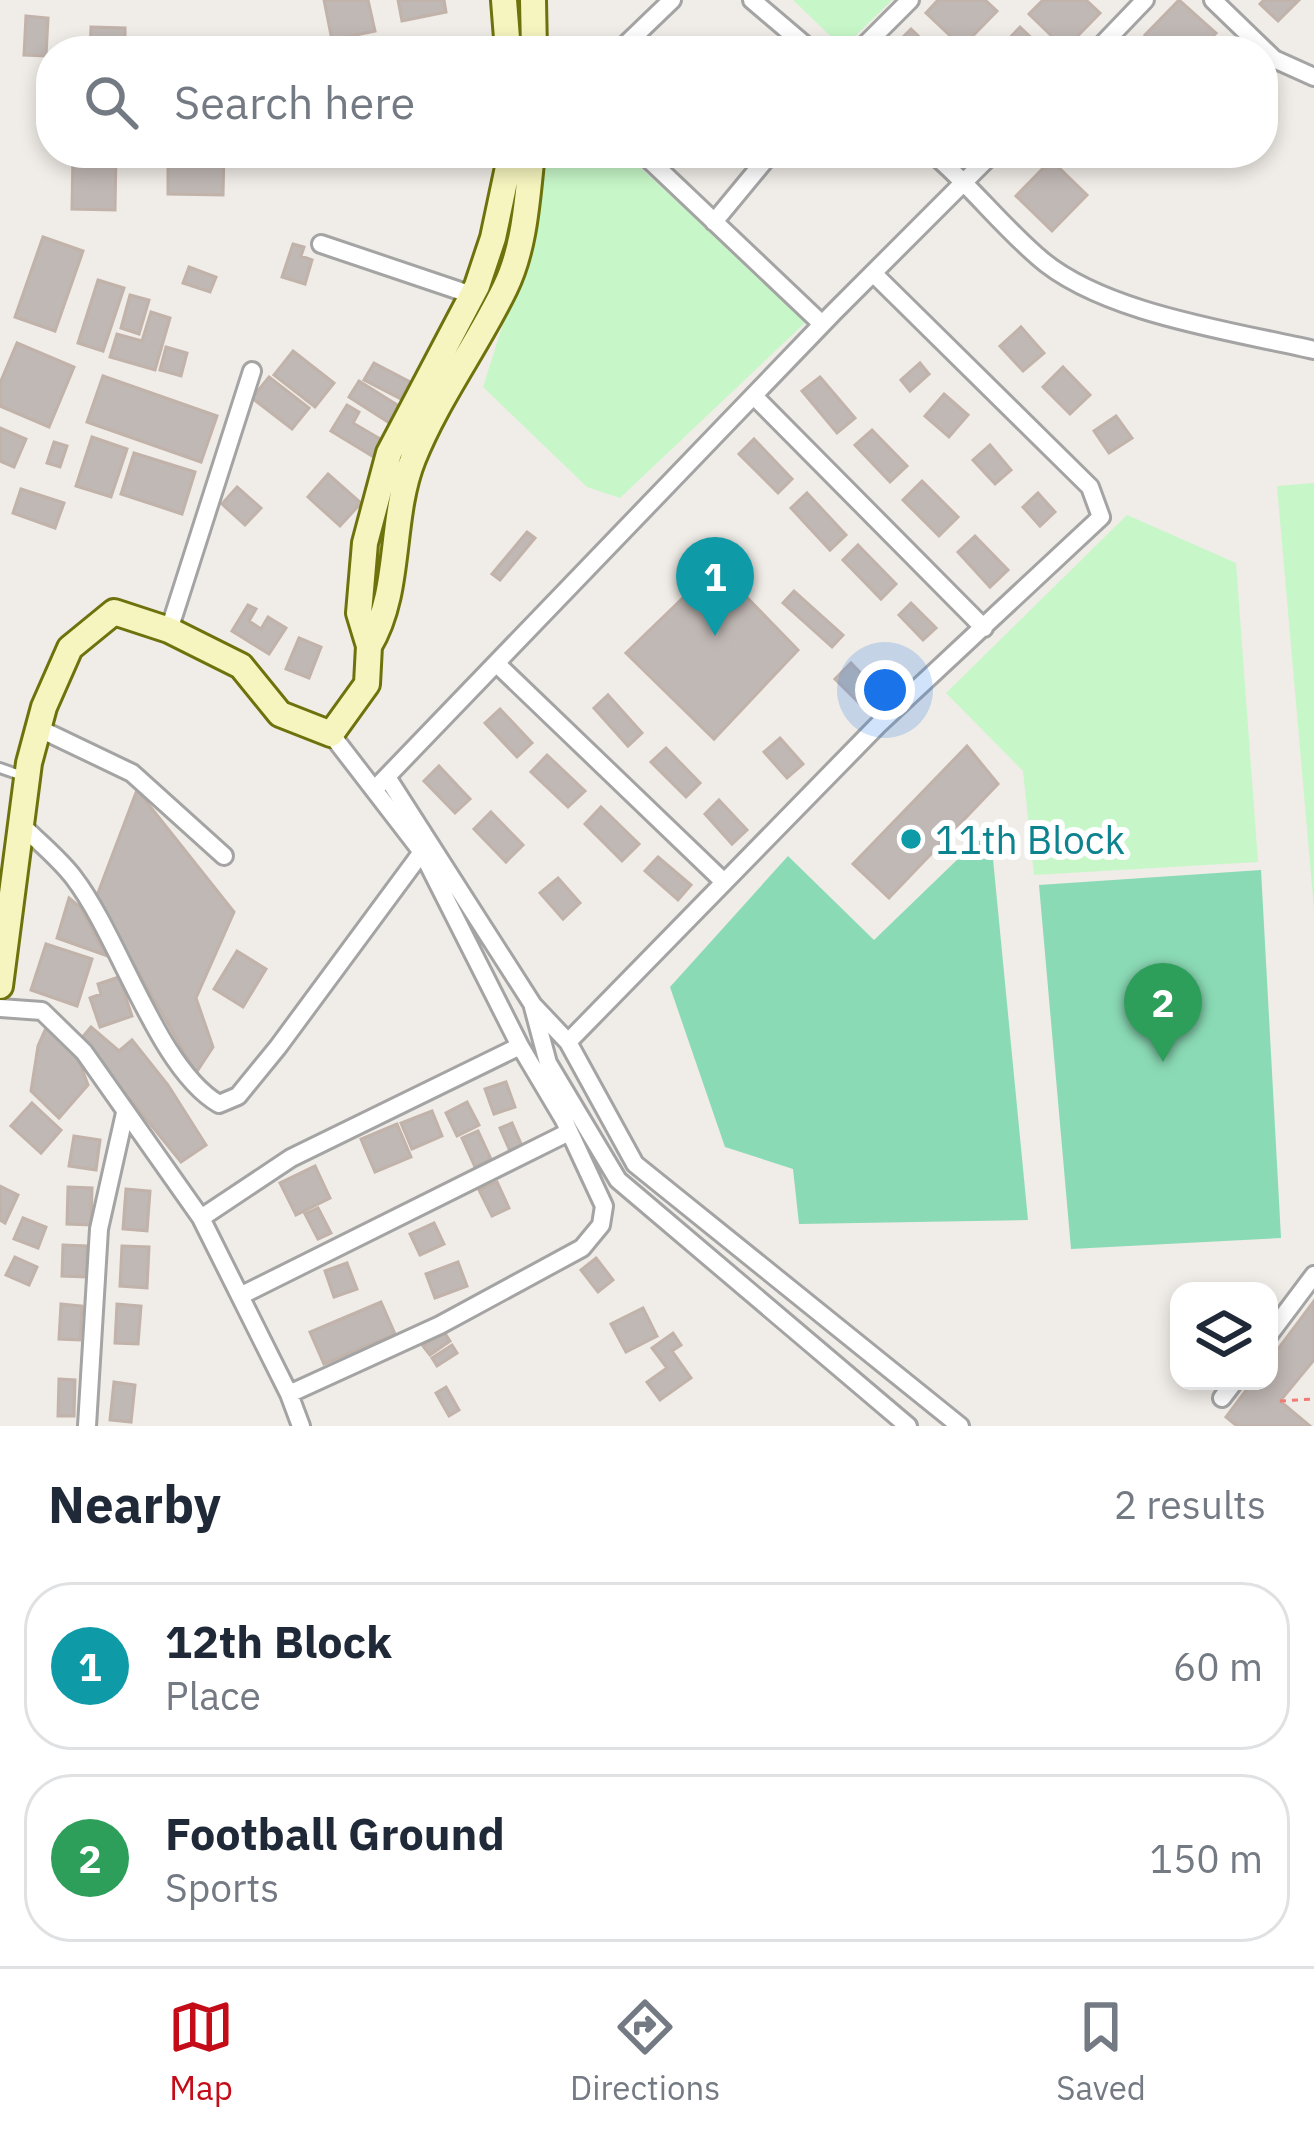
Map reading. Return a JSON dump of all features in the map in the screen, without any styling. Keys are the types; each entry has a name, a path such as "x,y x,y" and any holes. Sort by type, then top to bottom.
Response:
{"main road":[{"path":"505,0 507,36"},
{"path":"533,0 534,36"},
{"path":"0,986 27,777 38,728 70,649 114,612 169,630 241,666 280,714 332,734 367,684 369,646 359,613 365,544 388,453 472,295 493,238 508,168"},
{"path":"369,646 386,618 412,462 507,285 521,241 530,168"}],"street":[{"path":"635,36 672,0"},
{"path":"752,0 794,36"},
{"path":"874,36 910,0"},
{"path":"1110,36 1145,0"},
{"path":"1213,0 1250,36"},
{"path":"1278,61 1314,77"},
{"path":"658,168 822,324"},
{"path":"714,222 759,168"},
{"path":"950,168 1040,259 1100,296 1314,350"},
{"path":"380,783 978,168"},
{"path":"321,244 472,295"},
{"path":"568,1042 878,725 1101,517 1090,487 873,273"},
{"path":"169,630 252,371"},
{"path":"754,396 984,628"},
{"path":"497,664 724,882"},
{"path":"38,728 132,773 224,856"},
{"path":"332,734 380,783 533,1005 568,1042 635,1164 960,1426"},
{"path":"289,1394 440,1325 582,1248 601,1225 604,1206 422,852 380,783"},
{"path":"21,824 74,878 177,1066 199,1093 219,1104 238,1096 278,1047 422,852"},
{"path":"533,1005 548,1063 618,1180 908,1426"},
{"path":"0,1008 42,1011 84,1052 201,1218 302,1426"},
{"path":"201,1218 291,1158 520,1046"},
{"path":"86,1426 99,1229 125,1113"},
{"path":"240,1296 569,1132"},
{"path":"1278,1323 1314,1275"},
{"path":"1222,1398 1228,1390"}],"lane":[{"path":"0,768 27,777"}],"path":[{"path":"1280,1401 1314,1399"}],"green space":[{"path":"793,0 892,0 855,36 830,36"},
{"path":"544,168 641,168 808,320 620,498 587,487 483,387 534,226"},
{"path":"1314,483 1314,909 1277,486"},
{"path":"1127,515 1236,563 1258,862 1034,875 1023,771 946,693"},
{"path":"990,828 1028,1220 799,1224 793,1169 725,1147 670,987 788,856 874,940"},
{"path":"1261,870 1281,1238 1071,1249 1039,885"}],"building":[{"path":"324,0 368,0 375,31 331,36"},
{"path":"398,0 444,0 446,12 402,21"},
{"path":"938,0 985,0 997,11 973,36 950,36 926,13"},
{"path":"1043,0 1086,0 1100,13 1078,36 1052,36 1029,14"},
{"path":"1179,0 1216,33 1213,36 1145,35"},
{"path":"1299,0 1278,21 1260,4"},
{"path":"26,16 48,18 47,36 36,36 36,56 24,55"},
{"path":"91,27 125,28 125,36 91,36"},
{"path":"73,168 116,168 115,210 72,209"},
{"path":"168,168 224,168 223,195 168,194"},
{"path":"1043,168 1059,168 1087,195 1052,231 1016,196"},
{"path":"43,237 83,251 55,331 15,317"},
{"path":"293,244 304,247 301,256 312,260 305,284 282,277"},
{"path":"189,267 216,277 210,292 183,283"},
{"path":"98,280 124,288 103,351 78,343"},
{"path":"130,295 149,300 139,334 121,328"},
{"path":"151,312 170,318 155,370 110,357 117,334 142,341"},
{"path":"1021,327 1044,353 1023,371 1000,346"},
{"path":"17,343 74,367 49,427 0,406 0,383"},
{"path":"166,347 187,353 181,376 160,370"},
{"path":"293,351 334,383 315,407 274,375"},
{"path":"374,363 410,382 401,399 364,380"},
{"path":"920,363 929,374 910,391 901,380"},
{"path":"1063,367 1090,395 1070,414 1043,387"},
{"path":"103,376 217,416 201,462 87,422"},
{"path":"269,377 309,408 292,429 252,398"},
{"path":"820,377 855,418 837,433 802,391"},
{"path":"359,381 402,408 391,424 349,397"},
{"path":"944,394 968,415 949,437 925,416"},
{"path":"347,405 359,412 353,423 387,443 377,459 331,431"},
{"path":"1116,416 1132,438 1109,453 1094,431"},
{"path":"0,428 26,439 14,467 0,461"},
{"path":"872,430 907,466 890,482 855,445"},
{"path":"92,437 127,449 111,497 76,486"},
{"path":"754,439 792,479 778,493 739,454"},
{"path":"54,442 67,446 60,467 47,463"},
{"path":"990,445 1011,470 995,484 973,460"},
{"path":"134,453 195,472 182,514 121,494"},
{"path":"328,474 361,503 340,526 308,497"},
{"path":"922,481 958,517 939,536 903,500"},
{"path":"237,487 261,508 245,525 222,504"},
{"path":"21,489 64,503 55,528 13,513"},
{"path":"807,493 846,535 830,550 791,508"},
{"path":"1038,493 1055,512 1040,526 1023,507"},
{"path":"527,532 535,538 500,580 492,574"},
{"path":"975,536 1008,570 990,587 958,552"},
{"path":"719,545 736,561 731,581 798,650 714,739 626,653 689,592 680,582"},
{"path":"858,545 896,584 881,599 843,560"},
{"path":"794,591 843,635 832,647 783,603"},
{"path":"911,603 936,628 923,640 899,615"},
{"path":"248,605 256,609 249,621 261,629 268,617 286,628 269,654 232,631"},
{"path":"299,638 321,647 309,678 286,669"},
{"path":"851,663 885,698 869,713 835,679"},
{"path":"608,695 642,733 628,746 594,708"},
{"path":"500,709 532,743 517,757 485,723"},
{"path":"780,738 803,764 787,778 764,752"},
{"name":"11th Block","path":"967,746 998,784 889,898 853,864"},
{"path":"666,748 700,783 686,797 651,762"},
{"path":"547,755 585,791 568,807 531,772"},
{"path":"439,766 470,799 455,813 424,781"},
{"path":"137,790 234,912 196,998 213,1047 196,1073 96,898"},
{"path":"719,800 747,830 732,844 705,814"},
{"path":"601,807 639,844 622,861 585,824"},
{"path":"491,812 523,845 506,862 474,829"},
{"path":"658,857 691,885 678,900 645,871"},
{"path":"558,878 580,903 563,919 540,893"},
{"path":"69,898 81,908 105,955 57,938"},
{"path":"46,944 92,959 77,1006 31,990"},
{"path":"237,951 266,969 243,1007 214,989"},
{"path":"119,977 132,1016 100,1027 90,998 101,994 98,984"},
{"path":"91,1027 119,1051 132,1040 206,1145 181,1162 81,1039"},
{"path":"46,1028 78,1058 88,1085 59,1118 31,1091 38,1046"},
{"path":"506,1082 515,1107 494,1114 485,1089"},
{"path":"467,1102 479,1125 457,1136 446,1113"},
{"path":"32,1103 61,1130 41,1153 11,1126"},
{"path":"432,1111 442,1136 412,1149 401,1123"},
{"path":"512,1123 522,1146 510,1151 500,1128"},
{"path":"397,1124 411,1157 375,1172 361,1139"},
{"path":"478,1131 491,1159 475,1167 462,1138"},
{"path":"74,1136 100,1140 96,1170 69,1166"},
{"path":"315,1166 330,1198 296,1215 280,1183"},
{"path":"497,1182 509,1208 492,1216 479,1190"},
{"path":"0,1186 18,1195 5,1223 0,1220"},
{"path":"68,1187 92,1188 91,1225 67,1224"},
{"path":"126,1189 150,1191 147,1231 123,1229"},
{"path":"318,1208 331,1233 318,1239 305,1214"},
{"path":"23,1218 46,1227 38,1248 14,1239"},
{"path":"434,1223 444,1244 420,1255 410,1234"},
{"path":"63,1245 87,1246 86,1277 62,1276"},
{"path":"122,1246 149,1247 147,1288 120,1286"},
{"path":"15,1257 37,1267 29,1285 6,1275"},
{"path":"596,1258 613,1280 598,1292 581,1270"},
{"path":"458,1262 467,1286 435,1298 426,1274"},
{"path":"347,1263 357,1289 334,1297 325,1271"},
{"path":"1314,1301 1314,1360 1280,1401 1310,1426 1237,1426 1226,1417 1246,1390 1278,1390 1278,1349"},
{"path":"381,1302 395,1334 324,1364 310,1332"},
{"path":"61,1304 82,1306 80,1340 59,1339"},
{"path":"117,1304 141,1306 138,1344 115,1343"},
{"path":"643,1308 657,1336 626,1352 611,1324"},
{"path":"444,1332 450,1341 430,1355 423,1346"},
{"path":"673,1333 681,1345 672,1351 691,1378 660,1400 647,1382 667,1368 652,1348"},
{"path":"452,1345 457,1353 437,1366 432,1358"},
{"path":"59,1379 75,1380 74,1416 58,1416"},
{"path":"114,1382 135,1385 131,1422 110,1420"},
{"path":"446,1387 459,1410 449,1416 436,1393"}],"place":[{"name":"12th Block","path":"715,636"},
{"name":"11th Block","path":"911,839"},
{"name":"Football Ground","path":"1163,1062"}]}
